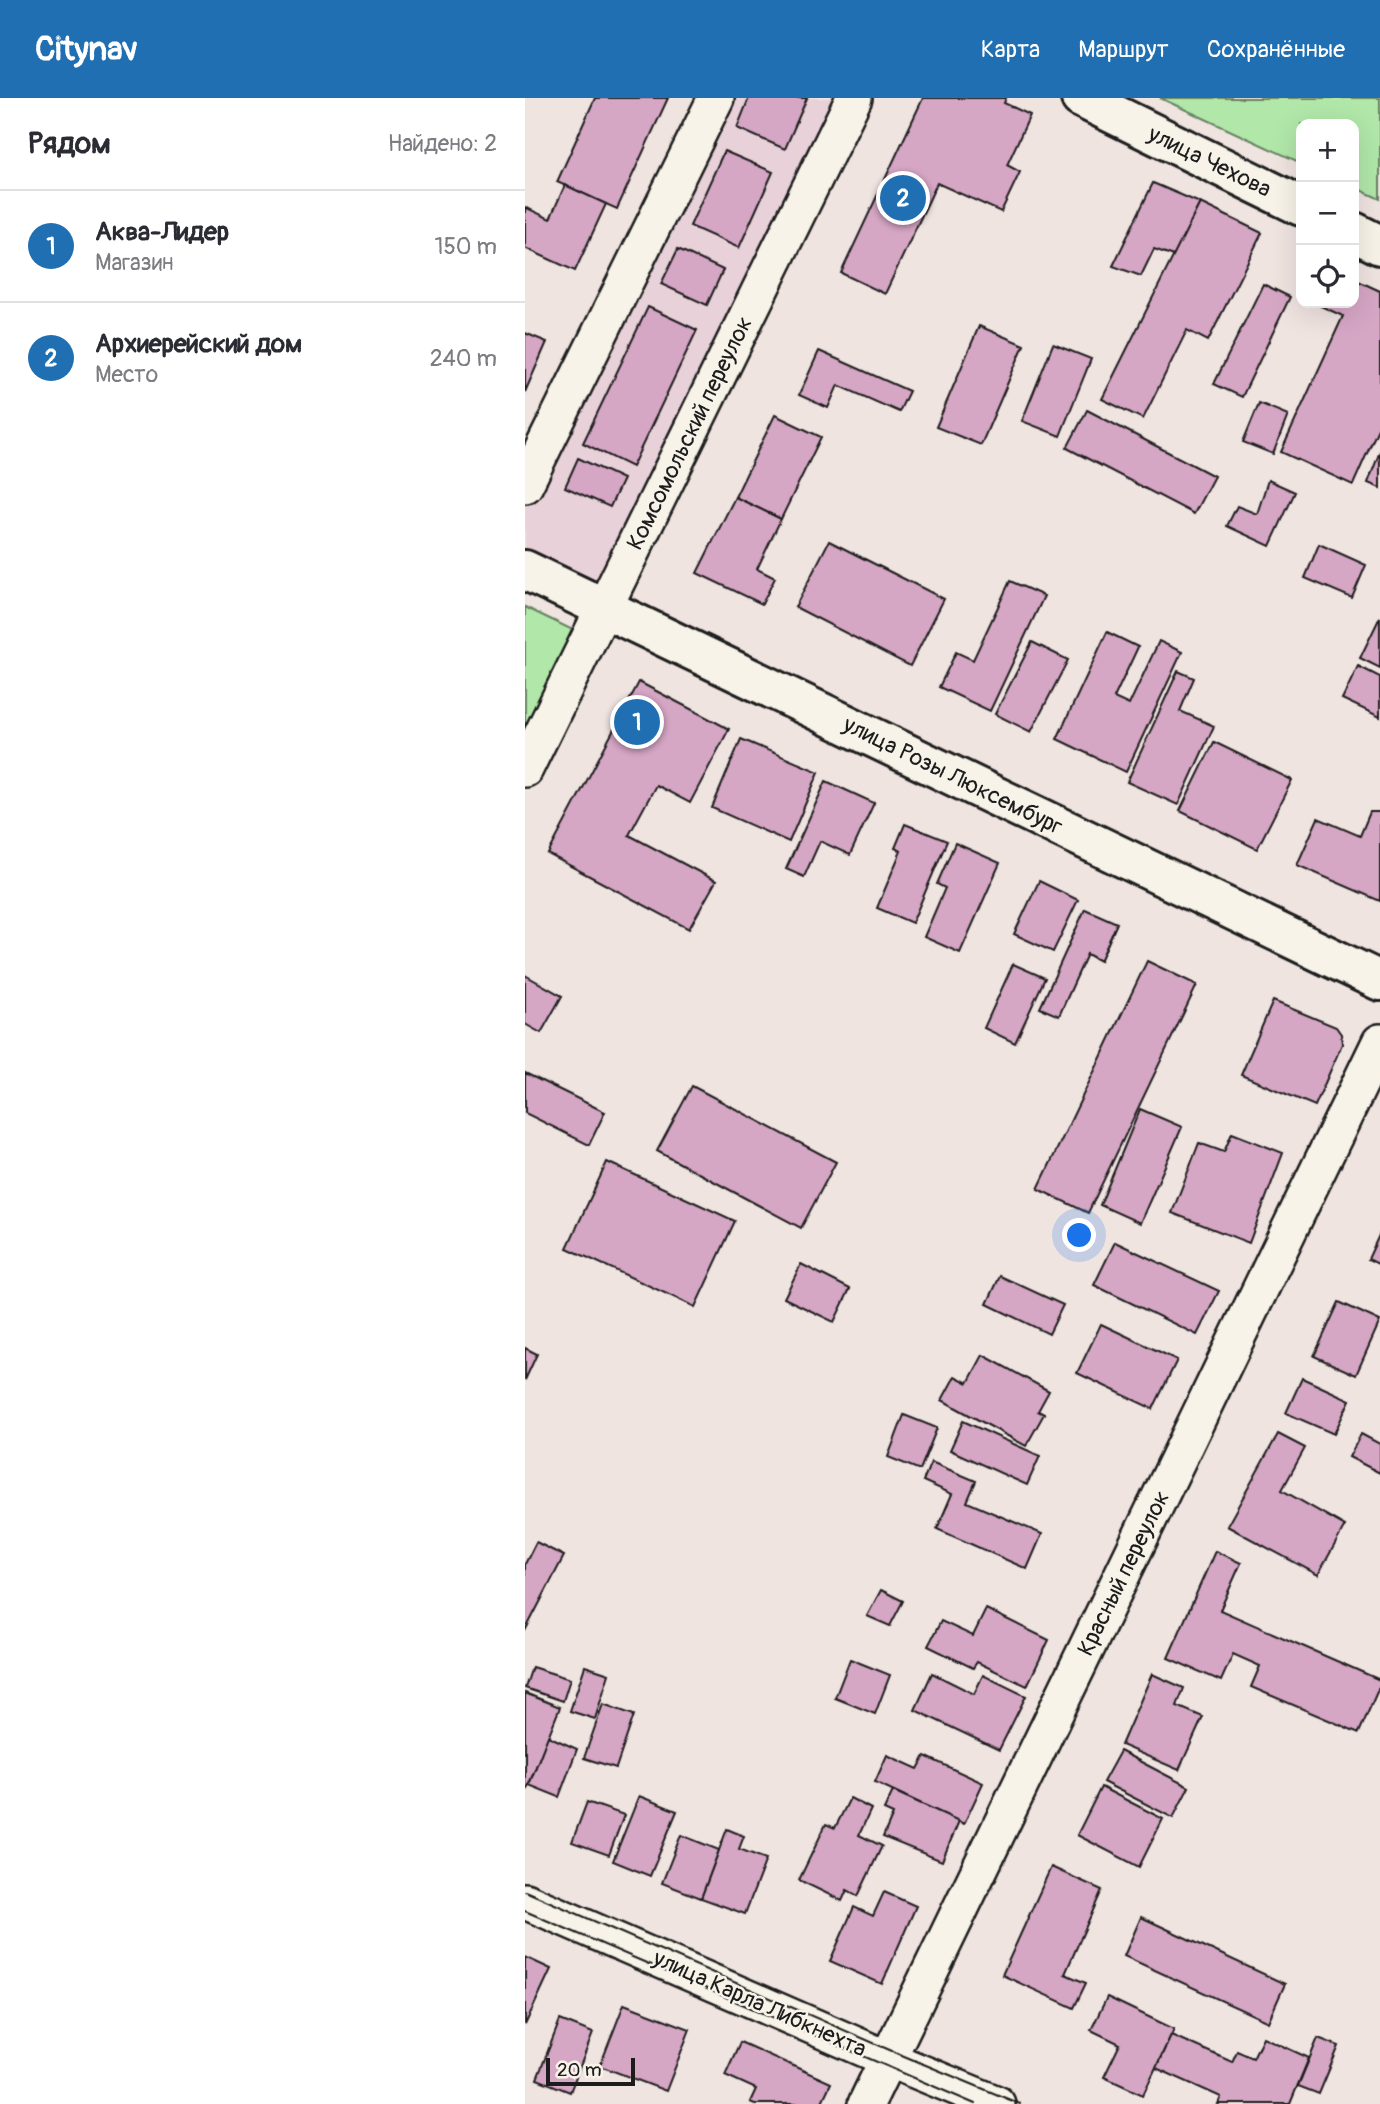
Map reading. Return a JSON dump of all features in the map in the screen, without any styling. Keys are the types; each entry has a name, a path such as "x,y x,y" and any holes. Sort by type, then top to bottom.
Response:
{"street":[{"path":"525,485 716,98"},
{"name":"Комсомольский переулок","path":"525,769 854,98"},
{"name":"улица Чехова","path":"1081,98 1296,204"},
{"path":"1359,234 1380,245"},
{"name":"улица Розы Люксембург","path":"525,570 1380,981"},
{"name":"Красный переулок","path":"866,2104 1380,1042"},
{"name":"улица Карла Либкнехта","path":"525,1901 997,2104"}],"shaded area":[{"path":"716,98 854,98 604,608 525,570 525,485"}],"green space":[{"path":"1160,98 1380,98 1380,199 1359,189 1359,119 1296,119 1296,161"},
{"path":"525,607 579,633 525,743"}],"building":[{"path":"595,98 668,98 617,209 557,182"},
{"path":"749,98 807,98 785,149 737,128"},
{"path":"923,98 1006,98 1004,103 1030,115 1007,165 1020,172 1001,212 937,183 885,294 841,273"},
{"path":"724,151 773,172 739,248 690,226"},
{"path":"1153,183 1200,203 1174,256 1154,249 1141,276 1113,266"},
{"path":"565,185 606,204 575,271 525,248 525,207 550,219"},
{"path":"1200,203 1262,233 1208,341 1187,330 1143,419 1102,399"},
{"path":"678,249 723,270 707,305 661,284"},
{"path":"1359,281 1380,291 1380,424 1353,485 1281,452 1343,316 1325,308 1359,308"},
{"path":"1263,284 1290,297 1242,397 1214,384"},
{"path":"648,307 697,330 632,467 583,443"},
{"path":"979,326 1024,345 981,445 936,427"},
{"path":"525,333 547,342 525,392"},
{"path":"1053,344 1091,359 1060,436 1022,421"},
{"path":"819,351 909,391 899,412 838,385 828,408 799,395"},
{"path":"1259,403 1288,415 1273,454 1243,442"},
{"path":"1087,410 1214,476 1194,514 1067,448"},
{"path":"775,415 821,437 781,519 735,497"},
{"path":"1380,451 1380,488 1368,483"},
{"path":"578,458 623,479 610,507 565,487"},
{"path":"1268,480 1295,492 1270,546 1227,526 1237,506 1257,514"},
{"path":"735,497 781,519 757,569 775,578 762,604 697,573"},
{"path":"829,541 944,599 910,666 795,607"},
{"path":"1319,544 1366,565 1352,598 1305,578"},
{"path":"1010,581 1044,596 990,711 939,687 956,652 973,660"},
{"path":"1380,617 1380,668 1360,658"},
{"path":"1107,632 1138,647 1114,698 1129,705 1159,641 1182,652 1126,772 1057,739"},
{"path":"1032,642 1068,660 1031,732 995,714"},
{"path":"1358,666 1380,677 1380,717 1342,699"},
{"path":"1178,671 1194,678 1180,711 1214,726 1178,805 1127,782"},
{"path":"639,682 729,729 690,803 656,785 629,835 716,881 689,929 548,854"},
{"path":"741,739 819,772 789,842 712,808"},
{"path":"1214,742 1292,780 1257,849 1180,811"},
{"path":"826,781 874,803 850,855 820,841 804,877 786,869"},
{"path":"1370,812 1380,812 1380,901 1297,865 1318,818 1360,836"},
{"path":"905,824 947,841 912,923 877,908 901,851 895,848"},
{"path":"955,843 1000,863 960,953 924,937 945,888 937,884"},
{"path":"1039,881 1078,900 1053,952 1014,934"},
{"path":"1085,909 1117,923 1100,961 1087,954 1059,1016 1040,1008"},
{"path":"1147,961 1197,985 1088,1213 1038,1189"},
{"path":"1013,964 1045,978 1015,1043 984,1028"},
{"path":"525,975 562,996 541,1033 525,1024"},
{"path":"1273,1001 1336,1027 1341,1034 1342,1044 1315,1106 1241,1075"},
{"path":"525,1073 605,1112 589,1145 525,1113"},
{"path":"692,1086 836,1162 801,1228 657,1151"},
{"path":"1140,1109 1182,1127 1140,1223 1100,1205"},
{"path":"1232,1133 1283,1153 1249,1243 1172,1213 1199,1143 1224,1152"},
{"path":"607,1162 735,1221 695,1307 567,1248"},
{"path":"1380,1233 1380,1265 1368,1259"},
{"path":"1115,1242 1219,1291 1197,1335 1094,1285"},
{"path":"801,1264 850,1289 834,1322 784,1298"},
{"path":"1000,1276 1063,1305 1049,1334 987,1304"},
{"path":"1339,1302 1380,1321 1356,1375 1314,1356"},
{"path":"1101,1324 1177,1360 1153,1409 1077,1373"},
{"path":"525,1348 537,1354 525,1380"},
{"path":"983,1355 1049,1391 1038,1411 1044,1414 1026,1446 942,1400 955,1376 968,1383"},
{"path":"1302,1378 1350,1400 1334,1434 1286,1413"},
{"path":"904,1415 937,1428 920,1470 888,1457"},
{"path":"963,1421 1040,1456 1027,1485 950,1450"},
{"path":"1278,1434 1305,1448 1282,1490 1345,1526 1318,1575 1227,1526"},
{"path":"1361,1434 1380,1444 1380,1473 1349,1457"},
{"path":"931,1462 976,1481 967,1502 1042,1534 1027,1569 937,1529 952,1494 923,1481"},
{"path":"536,1542 564,1556 525,1631 525,1564"},
{"path":"1215,1551 1241,1563 1220,1610 1380,1680 1359,1733 1251,1687 1260,1666 1233,1654 1221,1681 1168,1658"},
{"path":"881,1590 903,1601 890,1626 867,1616"},
{"path":"986,1609 1049,1640 1027,1686 977,1662 973,1668 928,1646 941,1621 973,1636"},
{"path":"850,1659 890,1675 875,1714 835,1698"},
{"path":"585,1666 609,1674 595,1719 570,1711"},
{"path":"532,1667 570,1679 563,1701 525,1688"},
{"path":"932,1673 974,1694 983,1675 1026,1696 999,1750 915,1710"},
{"path":"1152,1674 1184,1688 1177,1706 1203,1717 1179,1770 1121,1745"},
{"path":"525,1693 560,1707 525,1794"},
{"path":"603,1704 634,1715 616,1768 584,1758"},
{"path":"548,1736 577,1749 559,1797 529,1785"},
{"path":"1120,1751 1189,1787 1173,1818 1103,1782"},
{"path":"887,1755 918,1769 925,1756 983,1783 964,1824 875,1782"},
{"path":"1101,1787 1163,1819 1139,1867 1077,1835"},
{"path":"893,1791 959,1821 942,1861 883,1837 893,1814 884,1810"},
{"path":"639,1796 677,1811 650,1876 613,1861"},
{"path":"850,1798 871,1809 859,1835 882,1846 858,1896 847,1890 842,1901 799,1880 826,1824 835,1828"},
{"path":"587,1802 624,1815 609,1855 572,1842"},
{"path":"727,1829 744,1836 739,1849 766,1859 745,1914 701,1898"},
{"path":"681,1835 719,1850 701,1898 662,1883"},
{"path":"1051,1867 1102,1890 1065,1974 1086,1983 1074,2008 1002,1975"},
{"path":"884,1892 916,1906 882,1984 830,1961 854,1907 873,1916"},
{"path":"1141,1917 1285,1984 1268,2022 1124,1956"},
{"path":"525,1957 551,1969 525,2025"},
{"path":"1107,1997 1174,2029 1143,2095 1104,2077 1120,2044 1091,2030"},
{"path":"624,2004 690,2029 666,2091 600,2066"},
{"path":"560,2020 593,2033 570,2092 537,2079"},
{"path":"1171,2035 1232,2062 1237,2051 1253,2058 1263,2037 1309,2058 1290,2104 1218,2104 1221,2097 1156,2068"},
{"path":"1318,2038 1339,2046 1319,2094 1298,2086"},
{"path":"740,2042 831,2083 821,2104 750,2102 756,2089 725,2075"}],"tram line":[{"path":"525,1891 1020,2104"},
{"path":"525,1911 975,2104"}],"place":[{"name":"Архиерейский дом","path":"903,198"},
{"name":"Аква-Лидер","path":"637,722"}]}
